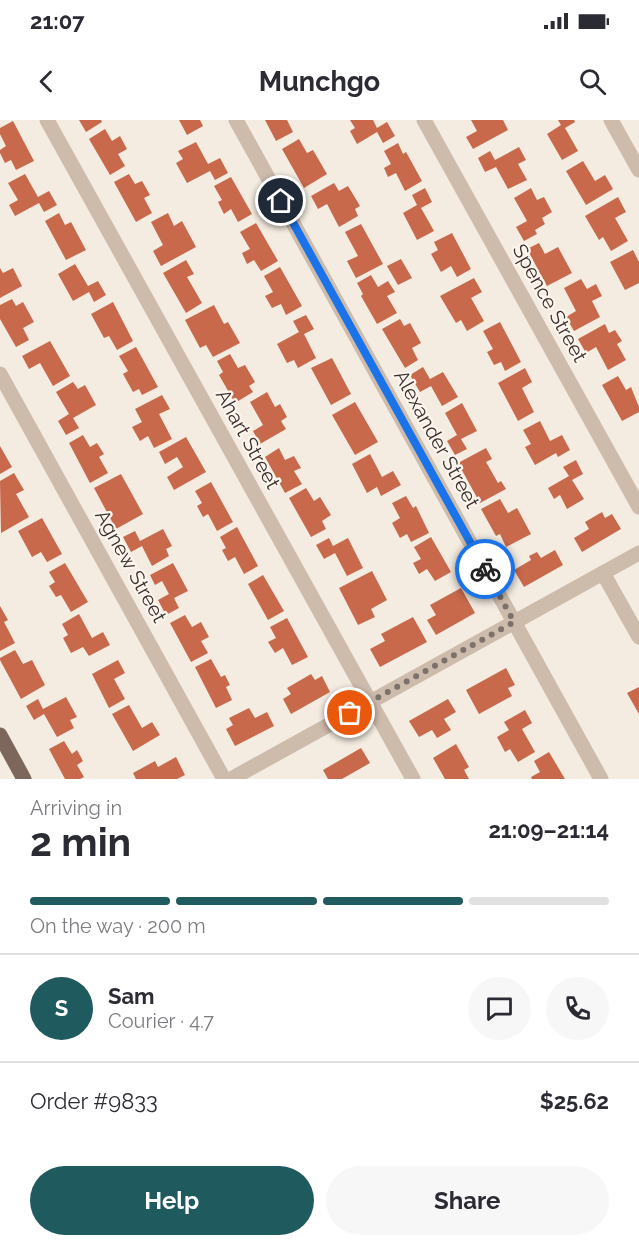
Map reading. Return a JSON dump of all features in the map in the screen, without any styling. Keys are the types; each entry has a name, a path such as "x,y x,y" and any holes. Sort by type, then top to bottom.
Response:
{"main road":[{"path":"0,735 24,779"}],"street":[{"name":"Ahart Street","path":"47,120 413,779"},
{"name":"Alexander Street","path":"236,120 601,779"},
{"name":"Spence Street","path":"424,120 639,507"},
{"path":"611,120 639,170"},
{"name":"Agnew Street","path":"0,374 224,779"},
{"path":"231,779 639,553"},
{"path":"603,573 639,638"}],"building":[{"path":"79,120 101,120 102,122 86,132"},
{"path":"179,120 200,120 203,126 187,135"},
{"path":"265,120 287,120 293,132 276,141"},
{"path":"350,120 373,120 377,128 387,122 395,136 383,143 377,132 357,144 350,131 355,128"},
{"path":"471,120 503,120 508,130 473,149 466,137 477,131"},
{"path":"558,120 574,120 575,122 565,128 578,151 562,160 547,134 561,125"},
{"path":"13,121 34,161 16,170 11,160 5,163 0,153 0,150 6,146 0,134 0,128"},
{"path":"105,129 112,141 120,136 127,149 118,154 125,166 110,175 89,139"},
{"path":"299,139 307,153 313,150 327,174 304,188 282,149"},
{"path":"196,142 208,164 220,158 228,173 215,180 210,171 187,183 176,163 183,159 178,151"},
{"path":"398,143 403,154 406,152 422,181 405,191 396,173 388,177 384,168 391,164 384,151"},
{"path":"519,147 526,160 518,164 527,180 508,189 496,167 485,172 478,158 490,151 495,160"},
{"path":"583,161 595,181 605,175 613,189 586,205 566,171"},
{"path":"25,174 38,197 49,191 57,205 44,212 39,203 15,216 9,205 18,200 8,183"},
{"path":"129,174 135,184 142,181 150,195 144,198 152,213 136,222 114,182"},
{"path":"231,177 252,214 238,222 231,209 224,214 218,202 222,200 214,186"},
{"path":"334,183 339,191 348,186 360,206 355,209 358,216 339,227 327,204 318,209 311,196"},
{"path":"425,188 432,202 421,208 434,231 417,240 403,213 417,205 412,195"},
{"path":"531,188 537,200 544,197 552,212 542,218 545,224 535,230 537,234 524,241 516,227 527,221 514,198"},
{"path":"618,197 626,212 615,218 628,241 611,251 603,237 599,240 585,216"},
{"path":"59,213 65,225 71,222 86,250 66,260 45,221"},
{"path":"168,213 174,226 182,221 196,247 161,266 153,251 163,245 151,222"},
{"path":"256,223 278,261 261,271 254,260 247,264 242,253 250,249 240,232"},
{"path":"361,224 383,264 356,278 347,261 358,256 345,232"},
{"path":"452,233 471,269 457,277 451,266 441,272 431,254 438,250 434,242"},
{"path":"539,243 545,254 558,247 572,273 547,286 527,249"},
{"path":"633,250 639,262 639,283 625,290 610,262"},
{"path":"401,259 412,278 398,285 387,266"},
{"path":"186,260 194,274 187,277 202,303 186,313 163,273"},
{"path":"75,264 88,286 98,281 106,295 94,302 89,292 73,301 58,274"},
{"path":"280,267 302,306 286,315 281,304 272,308 265,296 273,292 264,276"},
{"path":"0,268 3,273 13,268 22,286 0,298"},
{"path":"371,275 378,287 388,281 395,292 387,296 397,313 377,324 361,296 363,294 357,283"},
{"path":"474,278 482,292 471,298 484,321 467,331 461,320 456,323 440,296"},
{"path":"581,279 587,289 596,284 602,296 592,301 600,317 574,331 566,317 576,311 564,288"},
{"path":"12,299 16,306 23,302 34,322 23,328 29,340 16,347 0,319 0,305"},
{"path":"113,302 133,341 117,350 109,336 104,338 91,314"},
{"path":"214,305 224,324 228,322 240,343 213,357 206,345 200,348 185,320"},
{"path":"306,315 314,329 304,334 316,358 298,368 294,360 287,363 277,344 299,332 293,321"},
{"path":"400,319 404,326 410,323 421,343 412,348 418,360 405,368 382,329"},
{"path":"500,322 521,362 505,371 501,362 494,365 487,352 493,349 483,331"},
{"path":"605,324 609,333 615,330 622,341 617,344 626,360 608,370 596,347 586,353 578,339"},
{"path":"50,341 70,376 53,386 40,363 29,369 22,356"},
{"path":"136,347 158,387 142,395 139,389 133,392 123,374 128,371 119,356"},
{"path":"230,354 238,368 245,365 255,382 249,386 253,392 235,403 219,375 223,372 217,361"},
{"path":"332,358 351,394 331,405 311,368"},
{"path":"423,367 430,379 443,372 458,397 442,406 431,386 420,392 410,375"},
{"path":"525,368 532,382 522,388 534,412 518,421 498,383"},
{"path":"618,376 626,390 631,387 639,407 639,412 622,421 602,385"},
{"path":"73,382 78,389 85,385 96,405 73,418 79,428 66,435 58,421 69,414 56,392"},
{"path":"267,392 275,407 280,404 287,417 281,421 286,429 260,444 253,431 263,425 250,402"},
{"path":"162,395 170,409 159,414 172,439 154,448 148,436 140,441 132,427 142,422 135,409"},
{"path":"355,402 378,442 355,455 332,415"},
{"path":"462,403 477,431 461,439 467,449 455,455 447,441 457,435 445,413"},
{"path":"540,421 550,441 562,435 570,450 558,457 556,453 535,465 525,447 531,444 523,430"},
{"path":"83,435 90,447 97,443 104,454 99,457 108,473 90,483 69,443"},
{"path":"186,437 206,472 174,490 167,477 183,467 177,457 165,464 159,452"},
{"path":"0,446 12,467 0,474"},
{"path":"279,448 285,460 294,456 301,468 294,471 302,484 285,493 265,457"},
{"path":"486,448 492,459 486,462 498,483 501,481 506,489 480,503 458,463"},
{"path":"370,454 382,477 393,471 401,485 381,496 377,487 367,493 352,464"},
{"path":"576,460 583,474 572,480 584,499 567,509 560,495 554,499 548,488 569,476 563,467"},
{"path":"14,473 24,490 16,494 29,517 1,533 0,481"},
{"path":"121,474 143,514 116,529 94,488"},
{"path":"211,482 233,522 217,531 208,514 203,517 197,506 202,503 195,491"},
{"path":"306,488 314,501 320,497 331,515 322,521 326,529 311,537 289,498"},
{"path":"406,496 413,508 416,506 429,533 411,542 407,534 400,538 392,523 400,518 392,503"},
{"path":"500,499 508,513 517,508 531,534 506,547 500,534 496,536 481,509"},
{"path":"602,512 605,518 612,514 621,529 582,552 574,538 589,529 585,522"},
{"path":"42,518 62,554 47,562 41,552 32,557 18,531"},
{"path":"237,527 258,566 244,574 235,557 228,561 222,550 226,548 220,537"},
{"path":"163,529 172,546 166,549 169,556 152,566 142,546 131,552 123,537 135,531 140,541"},
{"path":"431,537 451,572 435,581 427,569 419,574 413,563 421,559 414,547"},
{"path":"329,538 333,546 348,538 363,568 347,576 335,553 324,559 316,545"},
{"path":"555,550 563,565 524,587 514,570 531,560 529,556 537,552 541,558"},
{"path":"65,563 88,602 71,612 61,595 56,597 49,586 55,582 49,572"},
{"path":"173,563 188,591 174,598 179,608 166,615 158,600 169,594 162,581 155,585 150,575"},
{"path":"372,571 387,600 371,609 375,617 358,625 339,588"},
{"path":"263,575 284,611 268,620 248,584"},
{"path":"461,588 475,613 436,635 427,620 436,615 430,605"},
{"path":"0,606 8,620 4,622 15,643 0,651"},
{"path":"79,614 92,638 103,632 110,645 89,656 83,647 71,653 63,638 68,635 62,624"},
{"path":"185,615 192,627 201,622 209,637 201,641 208,653 191,662 170,623"},
{"path":"413,617 427,642 380,667 370,649 385,641 381,634"},
{"path":"287,618 308,657 292,665 283,648 275,653 268,642 276,638 270,627"},
{"path":"15,650 23,664 32,660 45,685 21,699 0,660"},
{"path":"211,659 221,677 225,675 230,685 226,687 232,700 216,708 195,667"},
{"path":"118,660 125,673 114,679 125,699 109,708 92,674"},
{"path":"506,668 515,685 508,688 512,696 479,714 466,690"},
{"path":"311,674 315,680 322,676 330,692 291,714 283,699 291,694 287,688"},
{"path":"639,687 639,714 627,693"},
{"path":"66,697 77,717 70,720 74,728 57,737 44,714 34,720 26,706 38,699 43,709"},
{"path":"448,699 456,712 444,719 451,730 437,738 432,730 419,737 409,721"},
{"path":"129,705 142,728 152,722 160,735 133,751 112,714"},
{"path":"249,708 255,718 267,712 274,726 235,746 226,729 233,725 229,718"},
{"path":"525,710 532,723 522,729 535,752 518,762 510,749 505,752 497,737 509,730 504,722"},
{"path":"64,741 72,754 77,750 83,761 77,765 84,777 80,779 65,779 49,749"},
{"path":"456,744 469,767 464,770 469,779 445,779 433,758"},
{"path":"361,748 370,763 342,779 328,779 323,770"},
{"path":"549,752 565,779 532,779 531,777 540,772 534,761"},
{"path":"176,757 185,775 177,779 136,779 133,773 155,761 158,767"}],"way so far":[{"path":"350,713 514,622 485,569"}],"route":[{"path":"281,201 485,569"}]}
